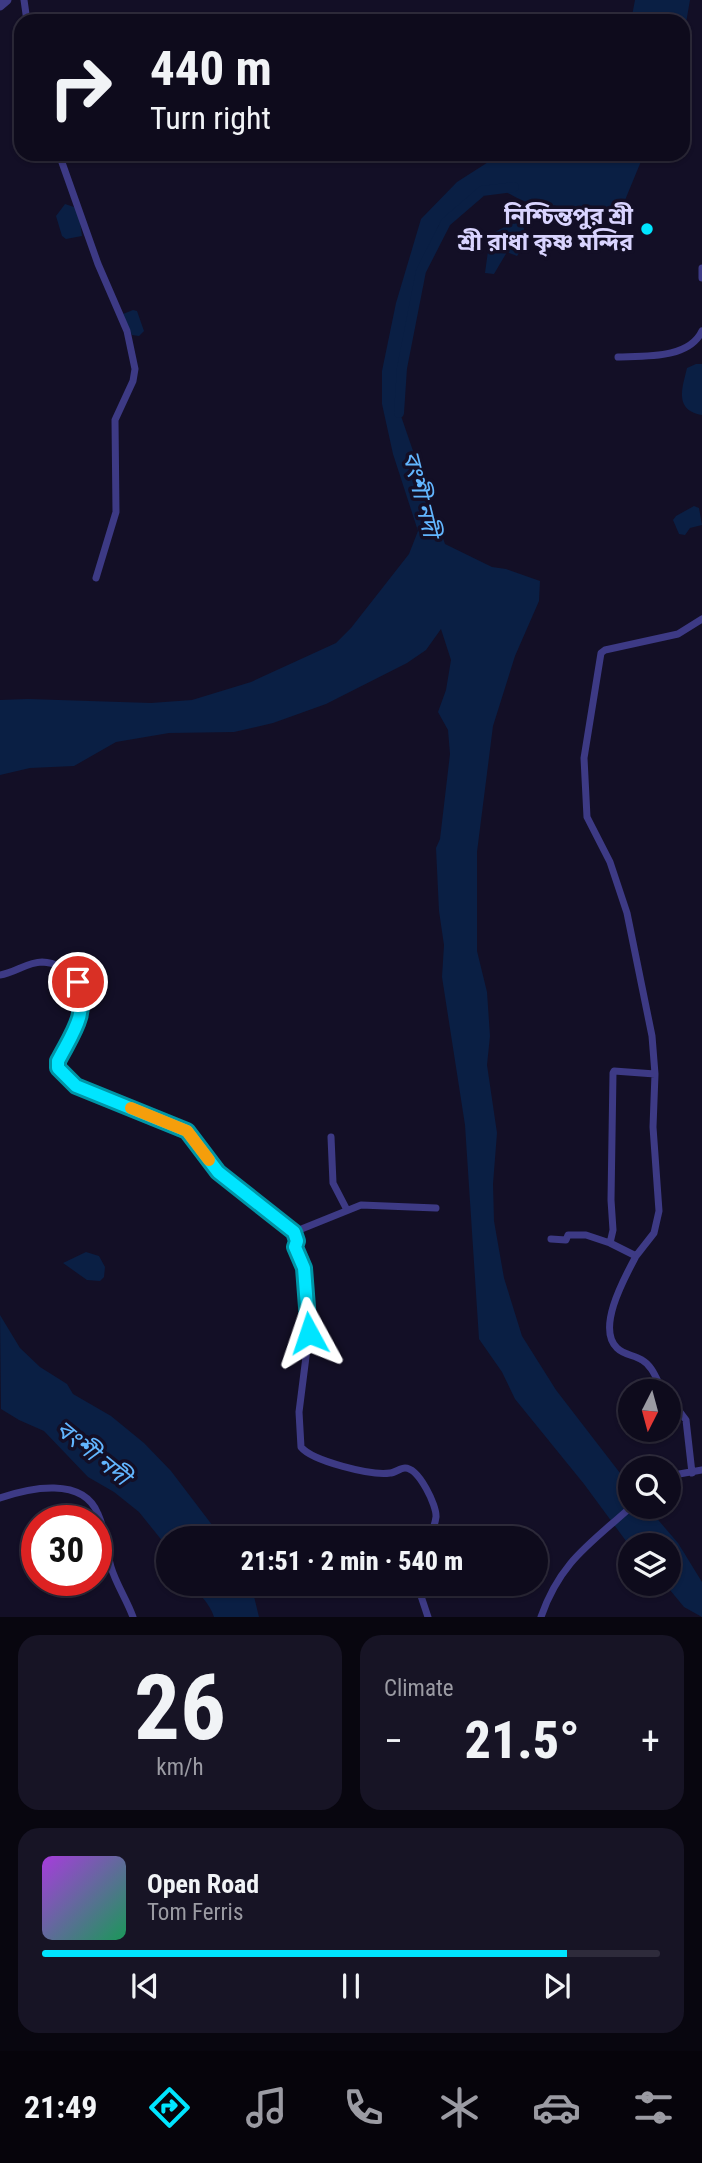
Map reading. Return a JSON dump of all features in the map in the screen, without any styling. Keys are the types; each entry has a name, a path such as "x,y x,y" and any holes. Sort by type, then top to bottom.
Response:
{"street":[{"path":"0,6 7,0"},
{"path":"61,161 98,264 127,331 135,369 133,381 115,420 116,512 96,579"},
{"path":"702,268 702,278"},
{"path":"618,357 665,354 690,346 702,331"},
{"path":"657,1379 651,1368 642,1360 618,1349 609,1326 618,1292 636,1256 654,1233 659,1211 653,1127 655,1073 652,1036 627,913 610,862 587,817 584,758 601,653 678,634 702,619"},
{"path":"0,975 9,974 29,964 43,962 72,972 78,982 81,1015 58,1061 58,1068 76,1086 187,1131 218,1172 294,1232 297,1241 295,1247 304,1268 309,1333 299,1412 302,1447 313,1455 364,1471 388,1474 405,1468 410,1470 425,1485 436,1513 432,1526"},
{"path":"610,1243 613,1230 613,1073 655,1073"},
{"path":"331,1137 333,1184 347,1210"},
{"path":"294,1232 361,1205 436,1208"},
{"path":"551,1239 565,1240 568,1235 583,1234 636,1256"},
{"path":"681,1413 686,1420 692,1473"},
{"path":"681,1474 702,1470"},
{"path":"0,1498 39,1488 57,1487 72,1491 91,1502 98,1513 104,1533 111,1569 133,1617"},
{"path":"541,1617 547,1599 565,1568 618,1518"},
{"path":"421,1596 428,1617"}],"water":[{"path":"635,0 690,0 688,14 632,14"},
{"path":"490,161 641,161 623,205 591,211 559,211 529,203 500,188 471,200 439,225 418,277 399,380 401,416 445,544 492,567 540,581 539,601 515,656 493,726 477,852 477,951 487,992 490,1036 487,1065 497,1133 493,1184 494,1221 504,1278 522,1336 556,1390 618,1470 618,1519 657,1519 669,1533 620,1533 515,1399 502,1372 479,1339 465,1125 442,977 444,945 439,911 436,848 440,839 450,754 448,730 438,712 446,690 451,660 441,629 426,650 407,663 326,704 273,723 234,732 169,733 116,742 74,766 30,768 0,775 0,700 151,703 192,700 251,682 336,643 409,554 418,531 393,454 382,404 382,371 396,303 421,219 457,182"},
{"path":"65,204 74,207 79,215 82,236 66,239 62,236 56,216"},
{"path":"522,223 524,240 517,256 507,252 494,274 485,273 488,251 495,232 510,224"},
{"path":"137,311 144,331 139,336 132,335 123,314"},
{"path":"702,364 702,415 687,408 682,398 687,368"},
{"path":"694,506 699,508 702,525 690,528 685,535 679,534 673,520"},
{"path":"86,1252 99,1256 105,1267 104,1277 100,1281 87,1280 63,1263"},
{"path":"0,1315 20,1348 40,1367 67,1384 73,1394 111,1416 144,1443 171,1471 213,1526 156,1526 156,1533 139,1512 114,1492 88,1477 44,1431 1,1409"},
{"path":"681,1548 702,1582 702,1617 684,1607 675,1596 681,1596"},
{"path":"201,1596 254,1596 259,1617 214,1617"}],"waterway":[{"name":"বংশী নদী","path":"399,413 402,368 421,271 446,222 482,191 514,187"}],"slow traffic":[{"path":"131,1108 187,1131 209,1160"}],"place":[{"name":"নিশ্চিন্তপুর শ্রী শ্রী রাধা কৃষ্ণ মন্দির","path":"647,229"}],"route":[{"path":"78,982 81,1015 58,1061 58,1068 76,1086 187,1131 218,1172 294,1232 297,1241 295,1247 304,1268 309,1333"}]}
